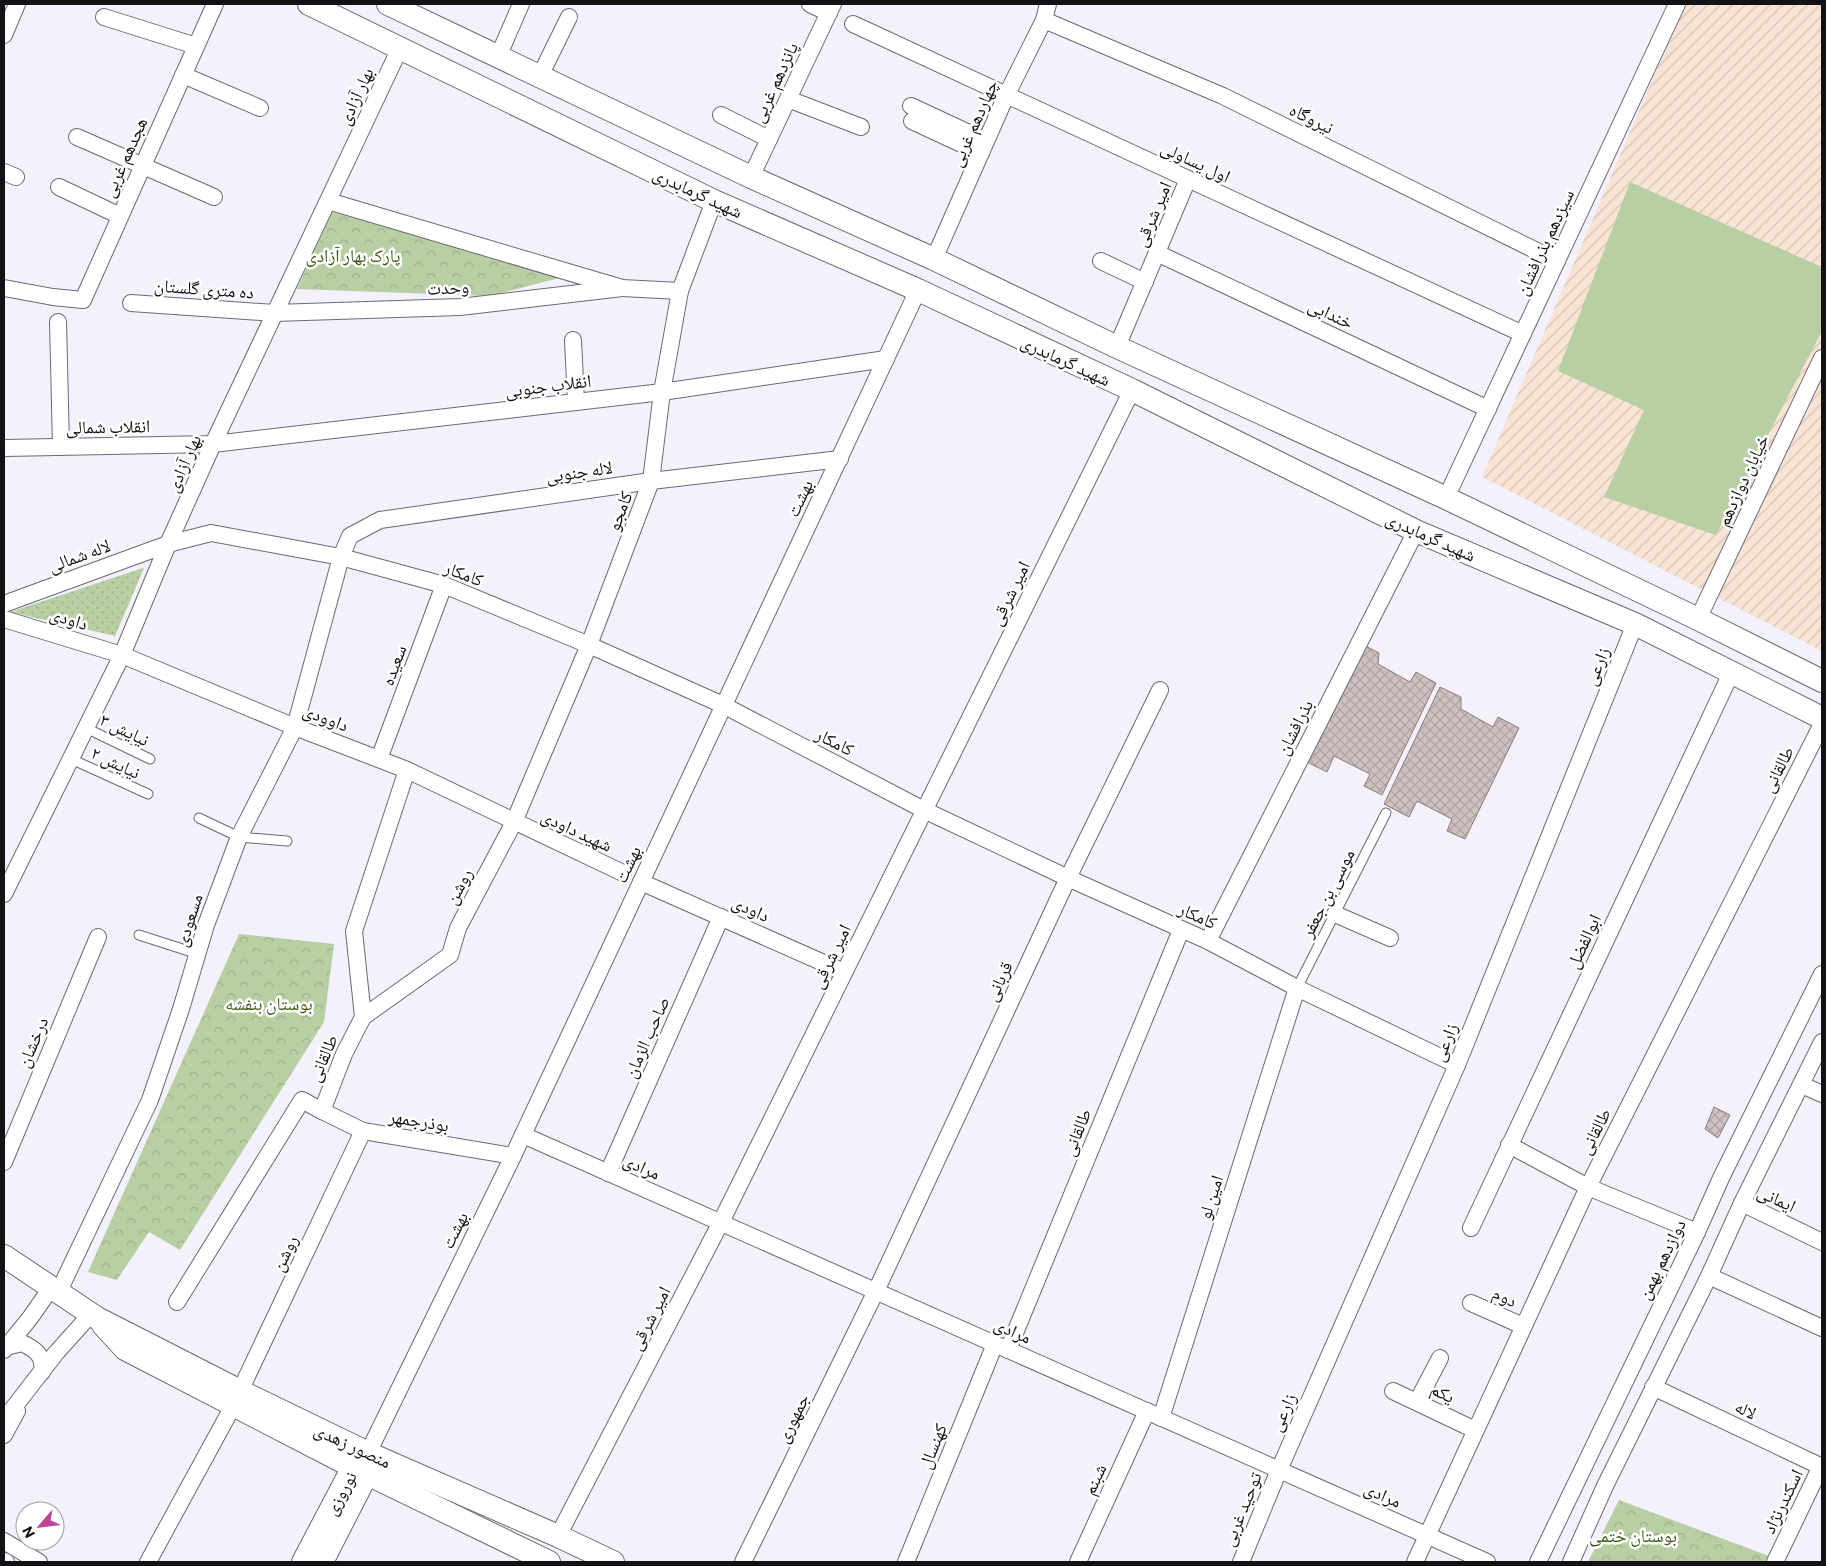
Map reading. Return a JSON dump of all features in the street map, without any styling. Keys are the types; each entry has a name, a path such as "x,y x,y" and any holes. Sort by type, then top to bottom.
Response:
{"main road":[{"name":"شهید گرمابدری","path":"309,4 714,200 918,290 1132,390 1416,531 1635,624 1732,671 1822,718"},
{"name":"شهید گرمابدری","path":"388,4 418,10 498,57 751,178 934,259 1118,347 1446,498 1698,618 1822,681"},
{"path":"400,48 418,10"},
{"path":"918,290 934,259"},
{"name":"منصور زهدی","path":"4,1256 94,1316 236,1398 546,1562"},
{"name":"منصور زهدی","path":"363,1465 558,1536 613,1562"},
{"name":"نوروزی","path":"303,1562 363,1465"},
{"name":"نوروزی","path":"322,1562 363,1465"},
{"path":"546,1562 558,1536"}],"street":[{"path":"4,35 17,4"},
{"name":"هجدهم غربی","path":"4,288 82,300 215,4"},
{"path":"498,57 521,4"},
{"path":"810,4 831,8"},
{"name":"سیزدهم بذرافشان","path":"1446,498 1677,4"},
{"name":"پانزدهم غربی","path":"751,178 831,8"},
{"name":"نیروگاه","path":"1046,12 1223,96 1557,261"},
{"name":"چهاردهم غربی","path":"934,259 1006,96 1046,12"},
{"path":"104,17 196,46"},
{"path":"540,76 568,17"},
{"name":"اول یساولی","path":"853,24 1523,334"},
{"name":"بهار آزادی","path":"6,886 122,655 212,444 400,48"},
{"path":"183,75 260,108"},
{"path":"788,99 861,126"},
{"path":"912,114 984,147"},
{"path":"721,115 769,140"},
{"path":"77,137 214,197"},
{"name":"امیر شرقی","path":"1118,347 1188,179"},
{"path":"58,187 120,216"},
{"name":"کامجو","path":"514,822 589,645 651,481 662,392 680,291 714,200"},
{"name":"وحدت","path":"328,201 622,288"},
{"name":"خندابی","path":"1157,253 1488,409"},
{"path":"1101,262 1145,282"},
{"name":"وحدت","path":"274,313 460,308 622,288 680,291"},
{"name":"بهشت","path":"363,1465 513,1156 918,290"},
{"name":"ده متری گلستان","path":"131,303 274,313"},
{"path":"58,322 61,447"},
{"path":"573,340 576,402"},
{"name":"خیابان دوازدهم","path":"1698,618 1822,358"},
{"name":"انقلاب جنوبی","path":"212,444 662,392 886,359"},
{"name":"امیر شرقی","path":"558,1536 721,1222 1132,390"},
{"name":"انقلاب شمالی","path":"4,448 212,444"},
{"name":"لاله جنوبی","path":"341,557 350,536 380,520 651,481 840,459"},
{"name":"بذرافشان","path":"1208,941 1416,531"},
{"name":"کامکار","path":"168,544 211,533 341,557 444,586 589,645 723,705 924,810 1208,941 1297,988 1457,1065"},
{"name":"لاله شمالی","path":"4,604 168,544"},
{"name":"مسعودی","path":"5,1349 55,1290 150,1100 181,1009 206,925 239,837 296,727 341,557"},
{"name":"سعیده","path":"379,759 444,586"},
{"name":"داودی","path":"4,619 122,655"},
{"name":"زارعی","path":"1279,1470 1457,1065 1635,624"},
{"name":"داوودی","path":"122,655 296,727 407,770 514,822"},
{"name":"ابوالفضل","path":"1471,1228 1732,671"},
{"name":"قربانی","path":"876,1291 1068,878 1160,690"},
{"name":"طالقانی","path":"1415,1562 1588,1187 1822,724"},
{"path":"363,1017 354,931 407,770"},
{"name":"شهید داودی","path":"514,822 623,873"},
{"name":"روشن","path":"363,1017 450,955 458,928 514,822"},
{"name":"داودی","path":"641,882 844,972"},
{"path":"1335,914 1390,938"},
{"name":"صاحب الزمان","path":"608,1173 721,917"},
{"name":"طالقانی","path":"1002,1347 1181,930"},
{"name":"درخشان","path":"4,1162 98,937"},
{"name":"دوازدهم بهمن","path":"1538,1562 1697,1232 1721,1178 1822,974"},
{"name":"امین لو","path":"1154,1415 1297,988"},
{"name":"طالقانی","path":"177,1302 302,1100 322,1111 344,1054 363,1017"},
{"path":"1571,1562 1605,1486 1822,1042"},
{"path":"1802,1084 1822,1094"},
{"name":"بوذرجمهر","path":"322,1111 363,1132 513,1156"},
{"name":"روشن","path":"148,1562 236,1398 363,1132"},
{"name":"مرادی","path":"522,1134 1487,1562"},
{"path":"1510,1145 1588,1187 1697,1232"},
{"name":"ایمانی","path":"1742,1203 1822,1242"},
{"path":"1709,1276 1822,1328"},
{"name":"جمهوری","path":"743,1562 876,1291"},
{"name":"دوم","path":"1471,1303 1523,1326"},
{"path":"4,1420 38,1378 94,1316"},
{"path":"4,1435 38,1378 44,1364 40,1355 22,1343 5,1349"},
{"name":"کهنسال","path":"906,1562 1002,1347"},
{"path":"1417,1402 1440,1358"},
{"name":"لاله","path":"1653,1388 1821,1467"},
{"name":"یکم","path":"1394,1391 1475,1430"},
{"name":"شبنم","path":"1078,1562 1154,1415"},
{"name":"اسکندرنژاد","path":"1777,1557 1821,1467"},
{"name":"توحید غربی","path":"1241,1562 1279,1470"},
{"path":"4,1541 39,1562"}],"lane":[{"name":"نیایش ۳","path":"86,728 150,759"},
{"name":"نیایش ۲","path":"70,759 148,794"},
{"name":"موسی بن جعفر","path":"1297,988 1386,813"},
{"path":"199,818 239,837 286,841"},
{"path":"139,935 198,954"}],"shaded area":[{"path":"1685,4 1822,4 1822,651 1482,477"}],"green space":[{"path":"1630,182 1822,267 1822,331 1716,535 1604,497 1644,410 1558,371"},
{"name":"پارک بهار آزادی","path":"332,212 567,276 490,296 297,289"},
{"path":"143,568 115,636 10,612"},
{"name":"بوستان بنفشه","path":"239,934 334,944 324,1022 180,1250 149,1232 117,1280 88,1272"},
{"name":"بوستان ختمی","path":"1619,1500 1769,1556 1766,1562 1588,1562"}],"building":[{"path":"1358,642 1379,653 1378,664 1410,682 1416,672 1436,683 1382,795 1364,786 1370,774 1334,756 1327,772 1301,759"},
{"path":"1440,687 1461,697 1461,709 1493,727 1498,717 1519,728 1465,839 1447,831 1452,819 1417,801 1409,817 1384,804"},
{"path":"1714,1107 1730,1115 1718,1138 1705,1129"}]}
